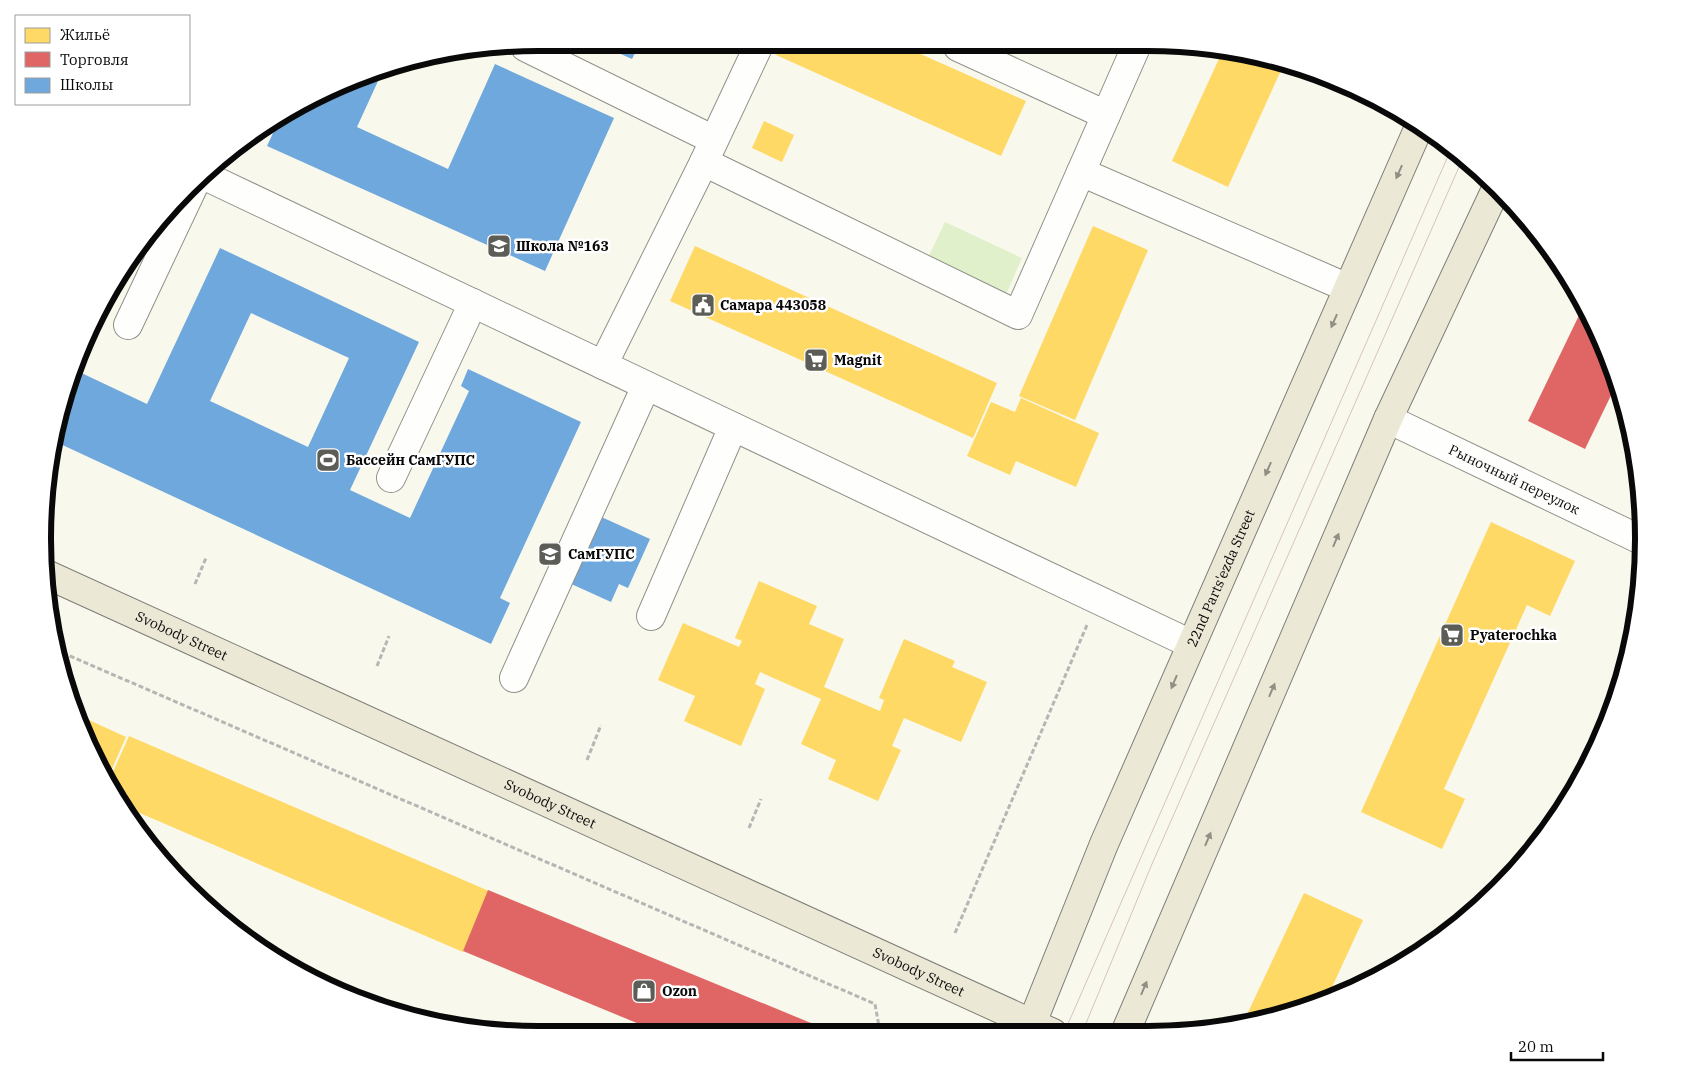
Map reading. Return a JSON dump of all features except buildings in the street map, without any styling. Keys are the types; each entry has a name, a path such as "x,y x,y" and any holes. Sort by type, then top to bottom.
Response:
{"main road":[{"name":"22nd Parts'ezda Street","path":"1039,1026 1104,844 1417,132"},
{"path":"1128,1026 1388,419 1493,195"},
{"name":"Svobody Street","path":"53,577 1029,1026"}],"street":[{"path":"532,51 709,151 1018,315 1134,51"},
{"path":"603,365 756,51"},
{"path":"967,51 1106,115"},
{"path":"1081,172 1348,288"},
{"path":"210,178 1191,644"},
{"path":"128,326 159,237 173,216"},
{"path":"391,478 473,303"},
{"path":"514,678 646,386"},
{"name":"Рыночный переулок","path":"1388,419 1635,537"},
{"path":"651,616 733,427"}],"path":[{"path":"195,584 206,558"},
{"path":"956,933 1098,599"},
{"path":"377,666 390,636"},
{"path":"66,654 875,1004 879,1026"},
{"path":"587,760 601,725"},
{"path":"749,828 761,799"}],"green space":[{"path":"945,222 1022,258 1004,299 926,262"}],"tram line":[{"path":"1067,1026 1448,155"},
{"path":"1085,1026 1152,864 1460,165"}],"place":[{"name":"Школа №163","path":"499,246"},
{"name":"Самара 443058","path":"703,305"},
{"name":"Magnit","path":"816,360"},
{"name":"Бассейн СамГУПС","path":"328,460"},
{"name":"СамГУПС","path":"550,554"},
{"name":"Pyaterochka","path":"1452,635"},
{"name":"Ozon","path":"644,991"}]}
